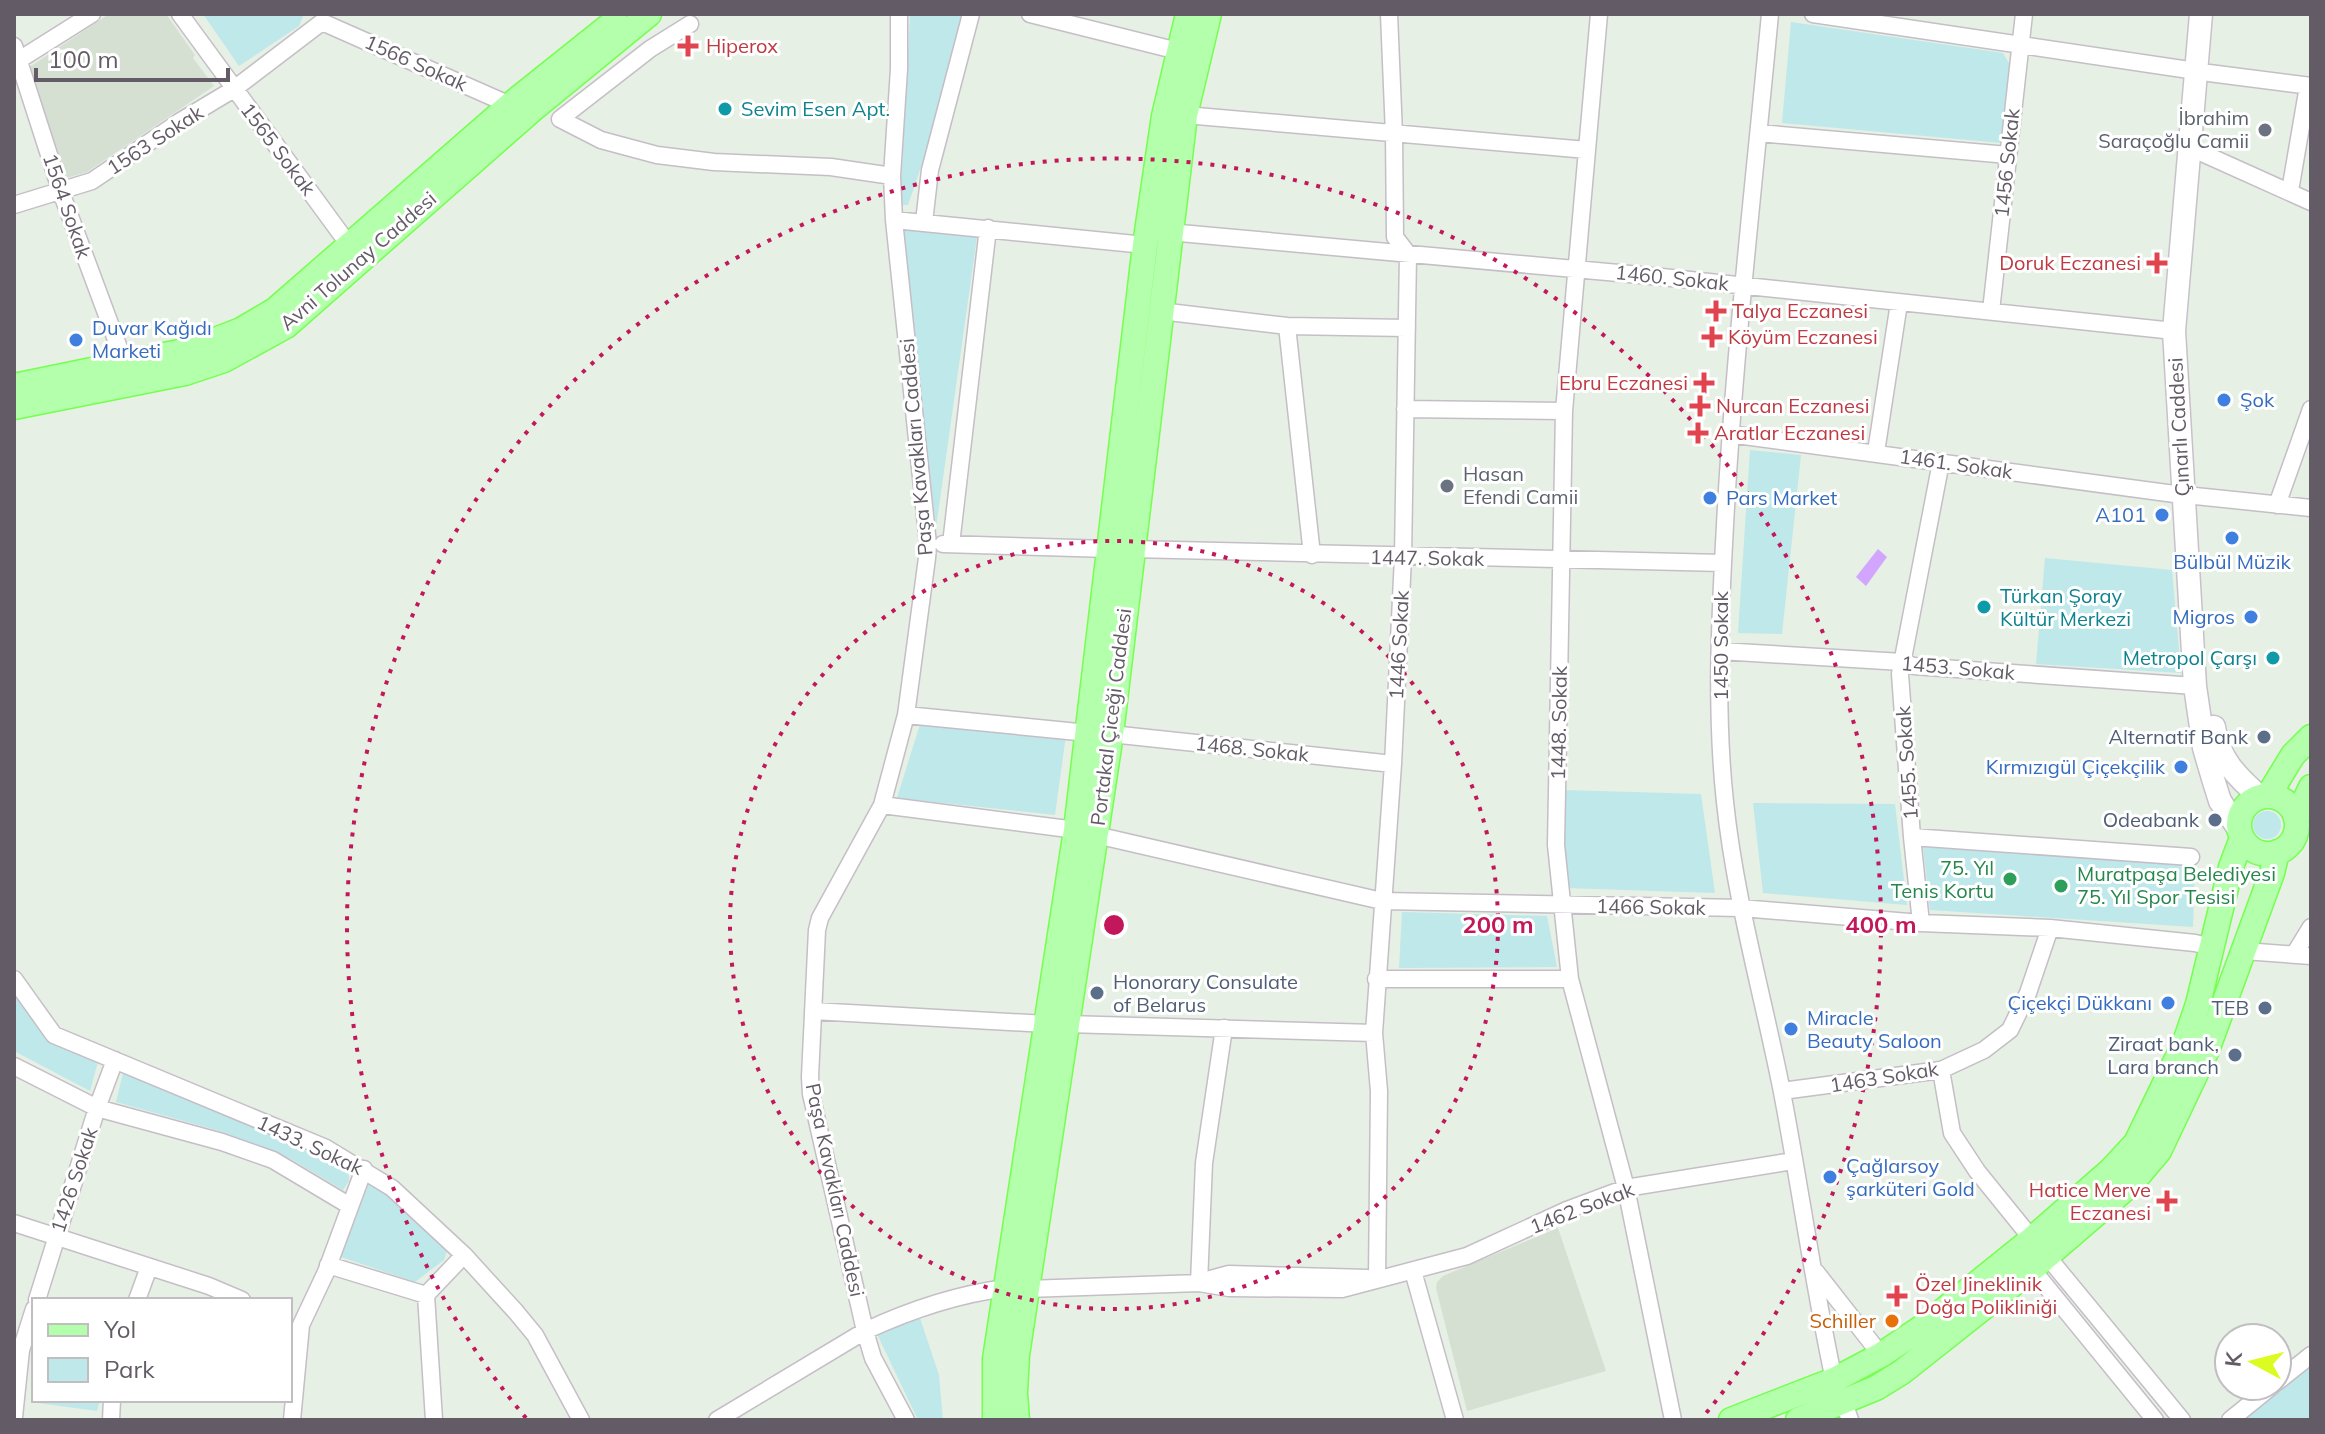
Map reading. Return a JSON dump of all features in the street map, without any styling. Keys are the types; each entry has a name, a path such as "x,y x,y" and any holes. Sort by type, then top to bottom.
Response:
{"main road":[{"name":"Avni Tolunay Caddesi","path":"14,386 189,350 241,330 275,310 510,105 623,14"},
{"name":"Avni Tolunay Caddesi","path":"14,407 185,373 224,360 286,326 533,109 649,14"},
{"name":"Portakal Çiceği Caddesi","path":"1017,1420 1017,1289 1099,734 1121,549 1145,245 1164,116 1188,14"},
{"name":"Portakal Çiceği Caddesi","path":"1121,549 1160,311 1185,115 1209,14"},
{"name":"Çınarlı Caddesi","path":"2189,495 2187,331 2202,153 2201,14"},
{"name":"Çınarlı Caddesi","path":"2215,14 2202,72 2174,331 2189,495 2204,748 2220,801 2241,835"},
{"name":"Çınarlı Caddesi","path":"2202,685 2216,745 2239,778 2264,797"},
{"path":"1798,1420 1847,1412 1902,1372 2037,1254 2136,1143 2185,1042 2198,1004 2241,835 2243,810 2264,797 2293,755 2311,737"},
{"path":"2241,835 2257,852 2277,852 2294,836 2296,819 2311,787"},
{"path":"2264,797 2275,797 2289,805 2296,819"},
{"path":"1731,1420 1834,1380 1881,1355 2037,1254 2132,1183 2159,1151 2207,1050 2277,852"},
{"name":"Portakal Çiceği Caddesi","path":"995,1420 995,1359 1017,1289"}],"street":[{"path":"16,53 92,14"},
{"name":"1565 Sokak","path":"180,14 349,245"},
{"name":"Paşa Kavakları Caddesi","path":"899,14 892,176 894,220 928,544 906,715 882,805 820,918 817,930 811,1094 865,1331 873,1358 906,1420"},
{"path":"924,222 930,170 971,14"},
{"path":"1030,14 1178,51"},
{"name":"1446 Sokak","path":"1377,1279 1379,1091 1374,1033 1393,764 1403,557 1408,254 1395,237 1389,14"},
{"name":"1448. Sokak","path":"1599,14 1564,411 1556,845 1570,979 1626,1188 1673,1420"},
{"name":"1450 Sokak","path":"1770,14 1729,434 1720,651 1725,801 1741,908 1782,1091 1815,1271 1819,1312 1834,1380"},
{"path":"1813,14 2309,86 2290,191"},
{"name":"1456 Sokak","path":"1991,311 2024,14"},
{"name":"1563 Sokak","path":"14,205 92,181 234,89 322,18"},
{"name":"1566 Sokak","path":"322,18 510,105"},
{"path":"690,24 650,49 560,119 601,140 657,155 714,162 831,167 892,176"},
{"name":"1564 Sokak","path":"16,53 61,192 125,364"},
{"path":"1185,115 1587,150"},
{"path":"1759,133 2008,155"},
{"path":"2202,153 2311,202"},
{"path":"894,220 1145,245"},
{"path":"951,544 988,228"},
{"name":"1460. Sokak","path":"1169,232 1744,285 2174,331"},
{"path":"1876,452 1899,303"},
{"path":"1160,311 1287,326 1407,328"},
{"path":"1287,326 1312,555"},
{"path":"1405,409 1564,411"},
{"path":"2277,505 2311,409"},
{"name":"1461. Sokak","path":"1729,434 2189,495 2311,508"},
{"name":"1455. Sokak","path":"1921,923 1900,674 1941,462"},
{"name":"1447. Sokak","path":"928,544 1723,563"},
{"name":"1453. Sokak","path":"1720,651 2202,685"},
{"name":"1468. Sokak","path":"906,715 1393,764"},
{"name":"1466 Sokak","path":"882,805 1086,832 1382,901 1741,908 1921,923 2050,928 2211,947"},
{"path":"1912,837 2191,857"},
{"path":"2244,951 2303,954 2311,927"},
{"name":"1463 Sokak","path":"1782,1091 1941,1070 1984,1050 2010,1030 2028,993 2050,928"},
{"name":"1433. Sokak","path":"14,979 54,1035 326,1148 364,1169 417,1209 464,1255 535,1335 581,1420"},
{"path":"1376,979 1570,979"},
{"path":"813,1011 1057,1024 1374,1033"},
{"path":"1199,1283 1204,1163 1224,1028"},
{"name":"1426 Sokak","path":"38,1298 115,1060"},
{"path":"14,1066 97,1108 222,1142 273,1160 350,1206"},
{"path":"1941,1070 1952,1133 2155,1420"},
{"name":"1462 Sokak","path":"717,1420 865,1331 888,1320 983,1291 1199,1283 1229,1274 1377,1279 1467,1256 1567,1210 1626,1188 1793,1161"},
{"path":"292,1420 296,1323 328,1265 364,1169"},
{"path":"14,1223 237,1298"},
{"path":"2037,1254 2182,1420"},
{"path":"434,1420 426,1295 464,1255"},
{"path":"328,1265 426,1295"},
{"path":"138,1298 149,1267"},
{"path":"1413,1271 1455,1420"},
{"name":"1450 Sokak","path":"1815,1271 1881,1355"},
{"path":"14,1417 21,1350 32,1315"},
{"path":"2293,1370 2311,1355"},
{"path":"2230,1420 2252,1402"}],"shaded area":[{"path":"109,14 166,14 214,86 87,172 63,179 28,68"},
{"path":"1878,549 1887,557 1866,586 1856,577"},
{"path":"1558,1228 1606,1371 1467,1411 1437,1282 1443,1276"}],"green space":[{"path":"203,14 304,14 299,26 239,66"},
{"path":"910,14 963,14 926,152 908,205 900,205"},
{"path":"1791,22 2003,53 2010,65 2001,143 1782,123"},
{"path":"901,229 977,237 936,528"},
{"path":"1750,450 1801,455 1782,634 1738,633"},
{"path":"2045,558 2172,570 2181,673 2036,664"},
{"path":"921,721 1066,735 1055,815 897,798"},
{"path":"1564,790 1701,794 1715,893 1565,888"},
{"path":"1753,803 1895,804 1907,905 1763,893"},
{"path":"2267,811 2277,815 2281,825 2277,835 2267,839 2257,835 2253,825 2257,815"},
{"name":"Muratpaşa Belediyesi 75. Yıl Spor Tesisi","path":"1923,847 2195,861 2193,927 1930,910"},
{"path":"1402,912 1547,916 1557,967 1399,968"},
{"path":"14,991 42,1033 99,1058 90,1091 14,1051"},
{"path":"123,1073 334,1154 348,1166 349,1181 343,1190 291,1159 223,1132 116,1102"},
{"path":"370,1180 384,1186 447,1251 444,1260 415,1282 341,1257"},
{"path":"920,1318 939,1375 943,1420 918,1420 877,1334"},
{"path":"2311,1365 2311,1420 2243,1420 2265,1402 2293,1402 2293,1380"},
{"path":"32,1397 32,1402 99,1402 97,1411 31,1402"}],"place":[{"name":"Hiperox","path":"688,46"},
{"name":"Sevim Esen Apt.","path":"725,109"},
{"name":"İbrahim Saraçoğlu Camii","path":"2265,130"},
{"name":"Doruk Eczanesi","path":"2157,263"},
{"name":"Talya Eczanesi","path":"1716,311"},
{"name":"Köyüm Eczanesi","path":"1712,337"},
{"name":"Duvar Kağıdı Marketi","path":"76,340"},
{"name":"Ebru Eczanesi","path":"1704,383"},
{"name":"Şok","path":"2224,400"},
{"name":"Nurcan Eczanesi","path":"1700,406"},
{"name":"Aratlar Eczanesi","path":"1698,433"},
{"name":"Hasan Efendi Camii","path":"1447,486"},
{"name":"Pars Market","path":"1710,498"},
{"name":"A101","path":"2162,515"},
{"name":"Bülbül Müzik","path":"2232,538"},
{"name":"Türkan Şoray Kültür Merkezi","path":"1984,607"},
{"name":"Migros","path":"2251,617"},
{"name":"Metropol Çarşı","path":"2273,658"},
{"name":"Alternatif Bank","path":"2264,737"},
{"name":"Kırmızıgül Çiçekçilik","path":"2181,767"},
{"name":"Odeabank","path":"2215,820"},
{"name":"75. Yıl Tenis Kortu","path":"2010,879"},
{"name":"Muratpaşa Belediyesi 75. Yıl Spor Tesisi","path":"2061,886"},
{"name":"Honorary Consulate of Belarus","path":"1097,993"},
{"name":"Çiçekçi Dükkanı","path":"2168,1003"},
{"name":"TEB","path":"2265,1008"},
{"name":"Miracle Beauty Saloon","path":"1791,1029"},
{"name":"Ziraat bank, Lara branch","path":"2235,1055"},
{"name":"Çağlarsoy şarküteri Gold","path":"1830,1177"},
{"name":"Hatice Merve Eczanesi","path":"2167,1201"},
{"name":"Özel Jineklinik Doğa Polikliniği","path":"1897,1296"},
{"name":"Schiller","path":"1892,1321"}]}
